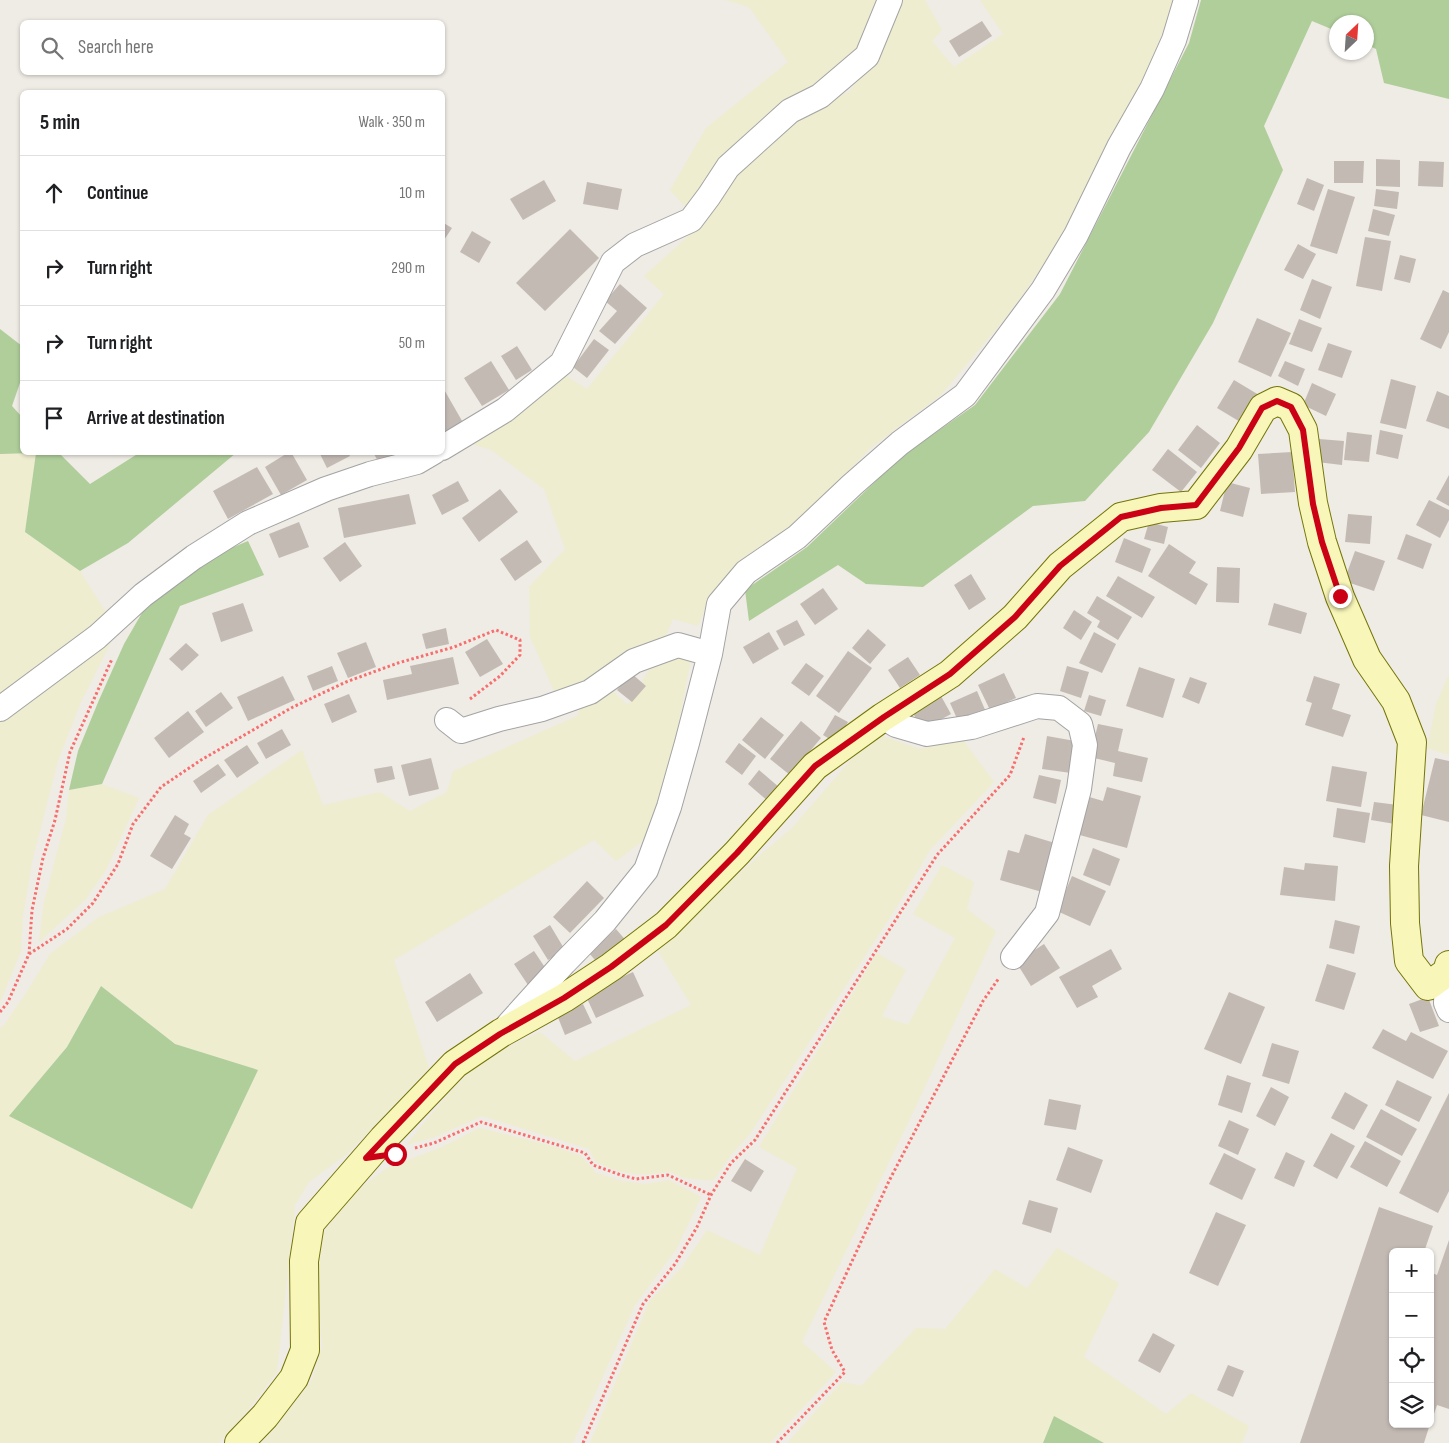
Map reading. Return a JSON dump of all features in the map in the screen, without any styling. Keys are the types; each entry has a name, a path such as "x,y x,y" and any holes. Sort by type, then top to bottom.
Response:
{"main road":[{"path":"239,1443 265,1416 294,1378 305,1350 304,1261 310,1222 377,1145 455,1064 500,1034 564,998 611,967 666,925 737,853 815,766 884,717 950,674 1015,617 1060,566 1121,517 1161,508 1196,505 1239,448 1262,408 1277,401 1291,407 1303,430 1313,504 1322,542 1340,596 1367,658 1396,701 1412,742 1404,866 1404,923 1409,961 1428,986 1448,968"}],"street":[{"path":"445,446 506,410 562,363 613,262 635,245 691,220 728,167 790,111 820,96 867,56 890,0"},
{"path":"500,1034 605,921 646,870 669,807 710,654 719,604 746,572 797,536 893,449 965,395 1043,290 1076,235 1119,147 1152,89 1174,40 1186,0"},
{"path":"0,709 97,637 143,595 172,573 248,523 326,489 370,474 417,462 429,455"},
{"path":"447,720 461,731 499,719 542,709 590,692 634,661 678,645 710,654"},
{"path":"884,717 896,725 927,734 972,727 1037,706 1059,708 1080,724 1085,745 1079,789 1047,913 1013,957"},
{"path":"1448,968 1446,1003 1449,1010"}],"path":[{"path":"29,954 67,929 94,903 118,864 133,824 161,787 201,760 293,707 346,682 398,663 454,647 496,630 520,640 520,655 500,676 475,694 447,720"},
{"path":"0,1012 8,1002 29,954 32,910 70,752 112,658"},
{"path":"583,1443 643,1304 676,1264 731,1162 755,1140 937,855 1010,775 1037,706"},
{"path":"777,1443 845,1372 832,1350 824,1322 889,1180 983,1001 1013,957"},
{"path":"410,1149 434,1143 481,1122 585,1153 593,1164 621,1175 636,1179 668,1175 712,1195"}],"green space":[{"path":"725,0 880,0 862,50 689,211 670,190 706,128 788,62 749,7"},
{"path":"900,0 925,0 942,30 932,41 954,67 1003,34 980,0 1175,0 1137,97 1074,223 1008,315 941,395 872,447 787,533 709,599 698,626 673,619 665,638 587,682 554,691 530,637 529,587 565,549 544,489 491,450 468,443 563,374 587,389 664,294 644,276 695,230 739,171 818,103 849,92 881,49"},
{"path":"1201,0 1449,0 1449,99 1384,83 1376,49 1374,48 1374,15 1329,15 1329,28 1312,21 1264,126 1283,170 1213,323 1149,432 1085,501 1033,506 923,587 866,584 838,565 749,621 745,590 807,547 902,456 975,405 1060,294 1189,43"},
{"path":"0,329 20,344 20,383 12,406 20,415 20,453 0,454"},
{"path":"0,454 36,455 25,532 80,571 107,614 83,636 0,695"},
{"path":"36,455 61,455 90,484 136,455 234,455 128,543 80,571 25,532"},
{"path":"248,541 264,575 180,606 102,784 69,790 78,751 99,700 124,644 150,599 205,559"},
{"path":"118,628 81,702 58,761 32,862 23,916 21,951 0,1003 0,717"},
{"path":"673,652 691,659 668,779 644,840 616,861 594,840 394,960 429,1068 348,1153 309,1182 295,1205 277,1372 247,1411 219,1443 0,1443 0,1028 26,993 50,954 99,917 165,889 208,815 302,750 323,805 380,792 410,811 447,792 453,771 577,716 582,705 611,690 628,705 652,665","holes":["101,986 175,1044 257,1070 10,1116 67,1047"]},
{"path":"1449,674 1449,755 1427,748 1436,704"},
{"path":"874,733 920,749 963,740 994,782 930,850 896,908 750,1134 731,1155 713,1181 684,1178 670,1172 640,1175 617,1171 596,1162 589,1149 482,1116 435,1137 406,1145 450,1092 484,1058 540,1032 575,1061 691,1005 658,951 724,886 792,828"},
{"path":"102,784 139,798 106,870 86,899 39,942 44,902 66,818 69,790"},
{"path":"942,865 974,882 967,909 996,931 920,1098 802,1342 836,1372 770,1443 590,1443 649,1302 682,1267 707,1230 760,1255 797,1168 759,1147 877,953 906,970 882,1016 908,1025 955,938 913,914"},
{"path":"101,986 175,1044 258,1070 192,1209 9,1116 67,1047"},
{"path":"480,1128 556,1147 581,1156 596,1173 622,1181 646,1184 669,1180 701,1197 677,1248 635,1305 573,1443 261,1443 312,1380 322,1346 317,1285 321,1236 352,1194 387,1168 442,1147"},
{"path":"1057,1248 1119,1283 1084,1357 1166,1414 1191,1393 1249,1426 1242,1443 1104,1443 1054,1417 1043,1443 787,1443 842,1382 861,1386 916,1328 945,1329 995,1269 1027,1288"},
{"path":"1054,1416 1104,1443 1043,1443"}],"building":[{"path":"982,21 992,36 959,57 949,41"},
{"path":"1376,159 1400,160 1400,187 1376,186"},
{"path":"1334,161 1364,161 1363,183 1334,183"},
{"path":"1419,161 1444,162 1443,187 1418,186"},
{"path":"1307,178 1324,185 1314,211 1297,204"},
{"path":"544,180 556,201 523,220 510,199"},
{"path":"587,182 622,189 618,210 583,204"},
{"path":"1328,189 1355,197 1337,254 1310,246"},
{"path":"1376,189 1399,192 1397,209 1374,206"},
{"path":"1373,209 1395,215 1389,236 1368,231"},
{"path":"445,224 452,228 445,238"},
{"path":"570,229 599,258 545,311 516,283"},
{"path":"472,231 491,242 479,263 460,252"},
{"path":"1365,237 1391,241 1382,291 1356,286"},
{"path":"1298,244 1316,254 1303,279 1284,270"},
{"path":"1400,255 1416,259 1410,283 1394,279"},
{"path":"1312,279 1332,287 1320,319 1300,310"},
{"path":"620,284 647,308 615,344 599,331 617,311 605,301"},
{"path":"1443,290 1449,293 1449,332 1441,349 1420,339"},
{"path":"1257,318 1291,333 1271,377 1238,362"},
{"path":"1299,319 1322,328 1312,352 1289,344"},
{"path":"594,339 609,350 587,378 573,367"},
{"path":"1328,343 1352,351 1342,378 1318,370"},
{"path":"517,346 532,370 516,380 501,356"},
{"path":"491,361 509,390 482,406 464,378"},
{"path":"1285,361 1305,369 1298,386 1278,376"},
{"path":"1391,379 1416,386 1406,429 1380,423"},
{"path":"1234,380 1259,395 1242,423 1217,408"},
{"path":"1312,383 1336,394 1326,416 1303,405"},
{"path":"445,391 465,426 447,436 445,433"},
{"path":"1437,391 1449,396 1449,429 1426,421"},
{"path":"1197,425 1220,443 1201,468 1178,450"},
{"path":"1380,430 1403,435 1398,459 1376,454"},
{"path":"1347,432 1372,435 1369,462 1344,460"},
{"path":"1319,439 1344,441 1342,465 1317,462"},
{"path":"1168,449 1197,472 1181,492 1152,470"},
{"path":"1292,452 1295,492 1261,494 1258,454"},
{"path":"284,455 293,455 307,480 281,495 265,467"},
{"path":"320,455 350,455 350,456 327,468"},
{"path":"375,455 407,455 407,456 382,469"},
{"path":"257,467 273,494 228,519 213,491"},
{"path":"1449,475 1449,506 1436,499"},
{"path":"458,481 469,501 442,515 432,495"},
{"path":"1227,482 1250,488 1243,517 1220,511"},
{"path":"500,489 518,512 479,542 462,518"},
{"path":"409,494 416,524 344,538 338,508"},
{"path":"1429,500 1449,510 1449,520 1440,538 1416,525"},
{"path":"1348,514 1372,516 1370,544 1345,542"},
{"path":"299,522 309,547 279,558 269,534"},
{"path":"1149,522 1168,527 1164,544 1144,539"},
{"path":"1406,534 1432,544 1423,569 1397,559"},
{"path":"1124,538 1151,549 1142,573 1115,562"},
{"path":"527,540 542,562 515,581 500,559"},
{"path":"345,542 362,566 340,582 323,558"},
{"path":"1169,544 1196,562 1189,573 1208,584 1196,605 1148,576"},
{"path":"1355,551 1385,561 1374,591 1344,581"},
{"path":"1217,567 1240,568 1239,603 1216,602"},
{"path":"971,574 986,599 969,610 954,585"},
{"path":"1118,576 1155,597 1142,618 1106,596"},
{"path":"823,588 838,609 815,625 800,604"},
{"path":"1097,596 1132,617 1118,640 1097,627 1100,621 1087,613"},
{"path":"243,603 253,631 221,642 212,613"},
{"path":"1274,603 1307,613 1301,634 1268,625"},
{"path":"1074,610 1092,622 1081,640 1063,628"},
{"path":"797,620 805,635 784,646 776,631"},
{"path":"446,628 449,644 426,649 422,634"},
{"path":"868,629 886,645 870,664 852,648"},
{"path":"769,632 779,649 753,664 743,647"},
{"path":"1094,632 1116,644 1102,673 1079,663"},
{"path":"487,639 503,664 480,677 465,652"},
{"path":"366,642 376,667 348,678 337,653"},
{"path":"186,643 199,655 182,671 169,659"},
{"path":"848,651 872,668 839,713 816,696"},
{"path":"453,657 459,684 387,700 383,680 412,674 410,666"},
{"path":"908,657 920,675 900,688 888,670"},
{"path":"806,663 824,676 809,696 791,683"},
{"path":"332,666 338,681 313,691 307,676"},
{"path":"1067,666 1089,672 1081,698 1060,691"},
{"path":"1139,667 1175,679 1163,718 1126,706"},
{"path":"631,673 646,686 632,702 617,690"},
{"path":"1004,673 1016,698 990,710 978,685"},
{"path":"283,676 295,700 248,721 237,697"},
{"path":"1314,676 1340,684 1332,709 1351,715 1343,737 1305,725 1312,703 1306,701"},
{"path":"1190,677 1207,683 1199,704 1182,697"},
{"path":"977,691 986,712 959,723 950,703"},
{"path":"221,692 233,708 206,727 195,711"},
{"path":"349,694 357,712 332,723 324,704"},
{"path":"1089,695 1106,700 1101,716 1084,711"},
{"path":"941,696 951,714 922,730 912,711"},
{"path":"188,711 204,732 169,758 154,738"},
{"path":"835,715 848,722 836,743 823,735"},
{"path":"761,717 784,735 765,759 742,740"},
{"path":"801,721 821,738 790,775 770,759"},
{"path":"1098,724 1123,729 1118,751 1148,758 1142,782 1113,776 1115,763 1090,757"},
{"path":"282,729 291,745 266,759 257,743"},
{"path":"1047,736 1075,741 1071,773 1042,769"},
{"path":"739,743 756,756 742,775 725,762"},
{"path":"247,745 259,763 237,778 224,760"},
{"path":"431,758 439,789 409,796 401,765"},
{"path":"1435,758 1449,761 1449,822 1421,815"},
{"path":"218,764 226,775 201,793 193,781"},
{"path":"392,766 395,779 377,783 374,769"},
{"path":"1332,766 1367,772 1361,807 1326,801"},
{"path":"759,770 780,788 769,802 748,784"},
{"path":"1039,775 1061,780 1056,804 1033,798"},
{"path":"1107,787 1141,796 1127,848 1076,834 1086,796 1103,801"},
{"path":"1374,802 1398,805 1395,824 1371,820"},
{"path":"1337,808 1370,813 1365,843 1333,837"},
{"path":"175,815 189,824 184,834 191,838 172,869 150,856"},
{"path":"1025,834 1055,843 1042,892 1000,880 1008,850 1019,853"},
{"path":"1093,848 1120,859 1110,886 1083,875"},
{"path":"1305,863 1338,866 1335,901 1280,895 1284,867 1304,870"},
{"path":"1072,876 1106,891 1090,926 1057,911"},
{"path":"587,881 604,898 570,933 553,917"},
{"path":"1335,920 1360,926 1354,954 1329,948"},
{"path":"550,925 565,950 548,960 533,936"},
{"path":"616,929 628,943 600,966 589,953"},
{"path":"1044,944 1060,968 1031,986 1016,962"},
{"path":"1111,949 1122,969 1092,986 1098,997 1077,1008 1059,977"},
{"path":"534,951 548,972 528,985 514,964"},
{"path":"1327,964 1356,973 1344,1010 1315,1001"},
{"path":"633,972 644,996 596,1018 585,994"},
{"path":"470,973 483,993 437,1022 425,1002"},
{"path":"1229,992 1265,1007 1241,1064 1204,1049"},
{"path":"1428,997 1439,1026 1420,1032 1409,1004"},
{"path":"583,1004 592,1023 565,1035 557,1015"},
{"path":"1383,1029 1406,1041 1411,1032 1448,1051 1433,1079 1372,1048"},
{"path":"1272,1043 1299,1051 1289,1084 1262,1076"},
{"path":"1227,1075 1251,1083 1242,1113 1218,1105"},
{"path":"1397,1080 1432,1097 1419,1122 1385,1105"},
{"path":"1271,1087 1289,1097 1275,1126 1256,1116"},
{"path":"1345,1092 1368,1105 1354,1130 1331,1118"},
{"path":"1449,1093 1449,1191 1438,1213 1399,1193"},
{"path":"1049,1099 1081,1105 1076,1130 1044,1125"},
{"path":"1381,1109 1417,1129 1402,1156 1366,1137"},
{"path":"1229,1120 1249,1129 1238,1155 1218,1146"},
{"path":"1331,1133 1355,1146 1337,1179 1313,1166"},
{"path":"1365,1141 1401,1161 1387,1187 1350,1167"},
{"path":"1068,1147 1103,1160 1091,1193 1056,1180"},
{"path":"1286,1152 1305,1161 1294,1187 1274,1178"},
{"path":"1224,1153 1256,1169 1242,1200 1209,1184"},
{"path":"745,1159 764,1171 751,1192 731,1181"},
{"path":"1029,1200 1058,1208 1051,1233 1022,1224"},
{"path":"1379,1207 1433,1226 1425,1248 1389,1248 1389,1428 1429,1428 1424,1443 1300,1443"},
{"path":"1216,1212 1246,1225 1218,1286 1189,1273"},
{"path":"1449,1240 1449,1409 1437,1405 1434,1414 1434,1274 1437,1275"},
{"path":"1153,1333 1175,1345 1160,1373 1138,1361"},
{"path":"1228,1365 1244,1371 1233,1397 1217,1390"}],"route":[{"path":"395,1154 366,1158 455,1064 500,1034 564,998 611,967 666,925 737,853 815,766 884,717 950,674 1015,617 1060,566 1121,517 1161,508 1196,505 1239,448 1262,408 1277,401 1291,407 1303,430 1313,504 1322,542 1340,596"}]}
